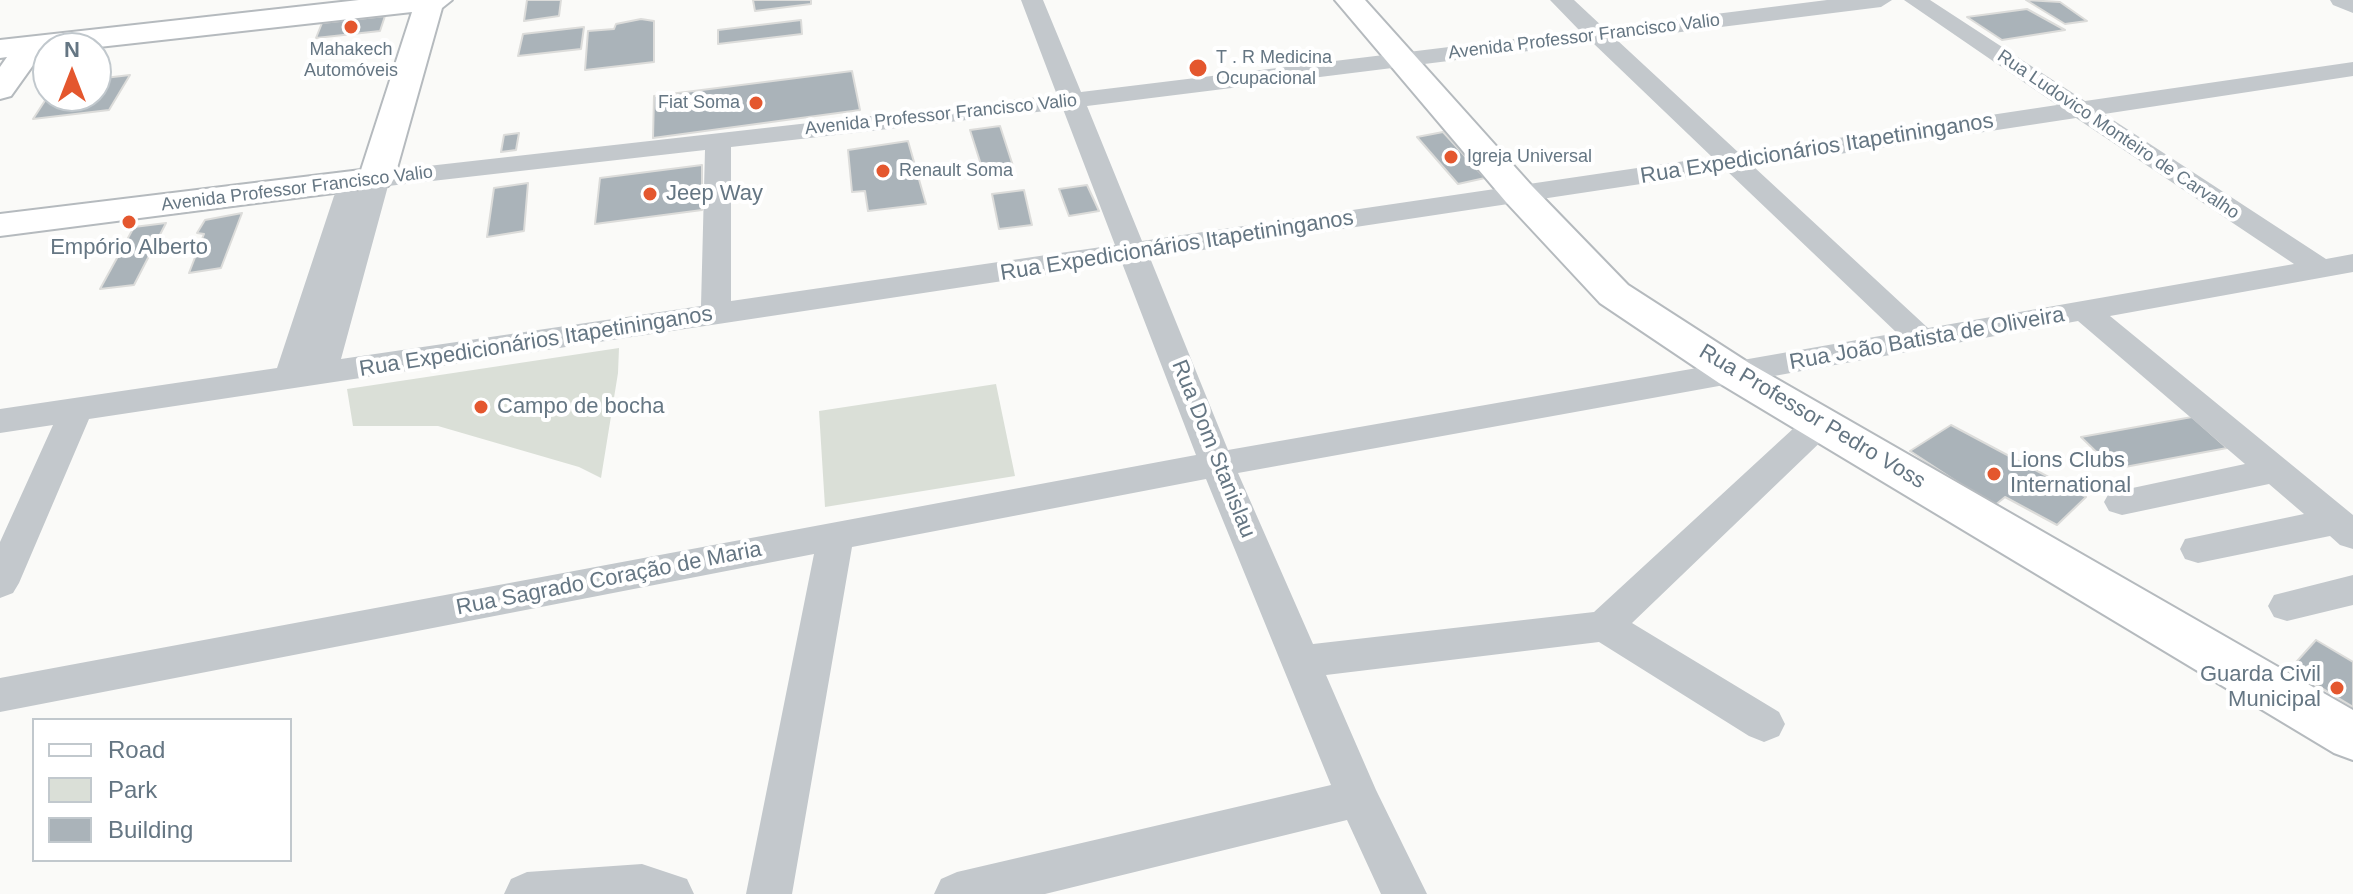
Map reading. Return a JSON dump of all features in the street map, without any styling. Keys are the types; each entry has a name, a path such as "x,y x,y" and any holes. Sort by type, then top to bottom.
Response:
{"main road":[{"path":"0,49 438,0"},
{"name":"Rua Professor Pedro Voss","path":"1349,0 1519,194 1614,294 1734,373 2353,737"},
{"path":"364,180 418,1"},
{"path":"0,89 31,46"},
{"name":"Avenida Professor Francisco Valio","path":"0,225 364,180"}],"street":[{"name":"Rua Dom Stanislau","path":"1032,0 1217,464 1358,798 1404,894"},
{"path":"1561,0 1922,340"},
{"name":"Avenida Professor Francisco Valio","path":"364,180 1074,100 1881,0"},
{"name":"Rua Ludovico Monteiro de Carvalho","path":"1915,0 2321,269"},
{"path":"2341,0 2353,6"},
{"name":"Rua Expedicionários Itapetininganos","path":"0,421 2353,69"},
{"path":"716,315 718,139"},
{"path":"305,377 364,180"},
{"name":"Rua João Batista de Oliveira","path":"1217,464 2353,263"},
{"path":"2100,308 2160,373 2345,528"},
{"path":"0,583 76,410"},
{"path":"1301,662 1604,626 1820,423"},
{"name":"Rua Sagrado Coração de Maria","path":"0,695 1217,464"},
{"path":"2122,502 2276,470"},
{"path":"2198,549 2345,528"},
{"path":"769,894 836,537"},
{"path":"2287,606 2353,590"},
{"path":"1604,626 1764,724"},
{"path":"957,894 1358,798"},
{"path":"527,894 642,885 671,894"}],"green space":[{"name":"Campo de bocha","path":"619,348 618,373 601,478 579,467 438,426 353,426 347,389"},
{"path":"996,384 1015,476 825,507 819,411"}],"building":[{"path":"527,0 561,0 559,16 524,21"},
{"path":"753,0 811,0 811,4 755,11"},
{"path":"2026,0 2060,2 2087,21 2065,24"},
{"path":"2027,9 2065,30 2002,40 1967,17"},
{"name":"Mahakech Automóveis","path":"385,16 380,31 316,38 322,23"},
{"path":"641,19 654,21 654,62 585,70 588,31 614,29 616,24"},
{"path":"801,20 802,34 718,44 718,30"},
{"path":"584,27 581,49 518,56 523,34"},
{"name":"Fiat Soma","path":"852,71 860,110 653,138 654,96"},
{"path":"130,75 112,105 112,77"},
{"path":"38,112 92,112 33,119"},
{"path":"1000,126 1013,166 983,171 970,130"},
{"name":"Igreja Universal","path":"1443,132 1485,178 1458,184 1417,137"},
{"path":"519,133 516,150 501,152 504,135"},
{"name":"Renault Soma","path":"908,141 926,204 868,211 865,191 852,192 848,150"},
{"name":"Jeep Way","path":"702,165 702,210 595,224 600,178"},
{"path":"528,183 524,231 487,237 494,188"},
{"path":"1087,185 1099,211 1069,216 1059,189"},
{"path":"1024,190 1032,225 999,229 992,194"},
{"path":"242,213 221,268 189,273 204,234 197,233 205,220"},
{"path":"166,223 134,285 100,289 134,227"},
{"path":"2192,417 2227,448 2114,469 2081,437"},
{"name":"Lions Clubs International","path":"1951,425 2086,497 2057,525 2005,497 1994,506 1910,451"},
{"name":"Guarda Civil Municipal","path":"2316,640 2353,662 2353,707 2290,669"}],"place":[{"name":"Mahakech Automóveis","path":"351,27"},
{"name":"T . R Medicina Ocupacional","path":"1198,68"},
{"name":"Fiat Soma","path":"756,103"},
{"name":"Igreja Universal","path":"1451,157"},
{"name":"Renault Soma","path":"883,171"},
{"name":"Jeep Way","path":"650,194"},
{"name":"Empório Alberto","path":"129,222"},
{"name":"Campo de bocha","path":"481,407"},
{"name":"Lions Clubs International","path":"1994,474"},
{"name":"Guarda Civil Municipal","path":"2337,688"}]}
